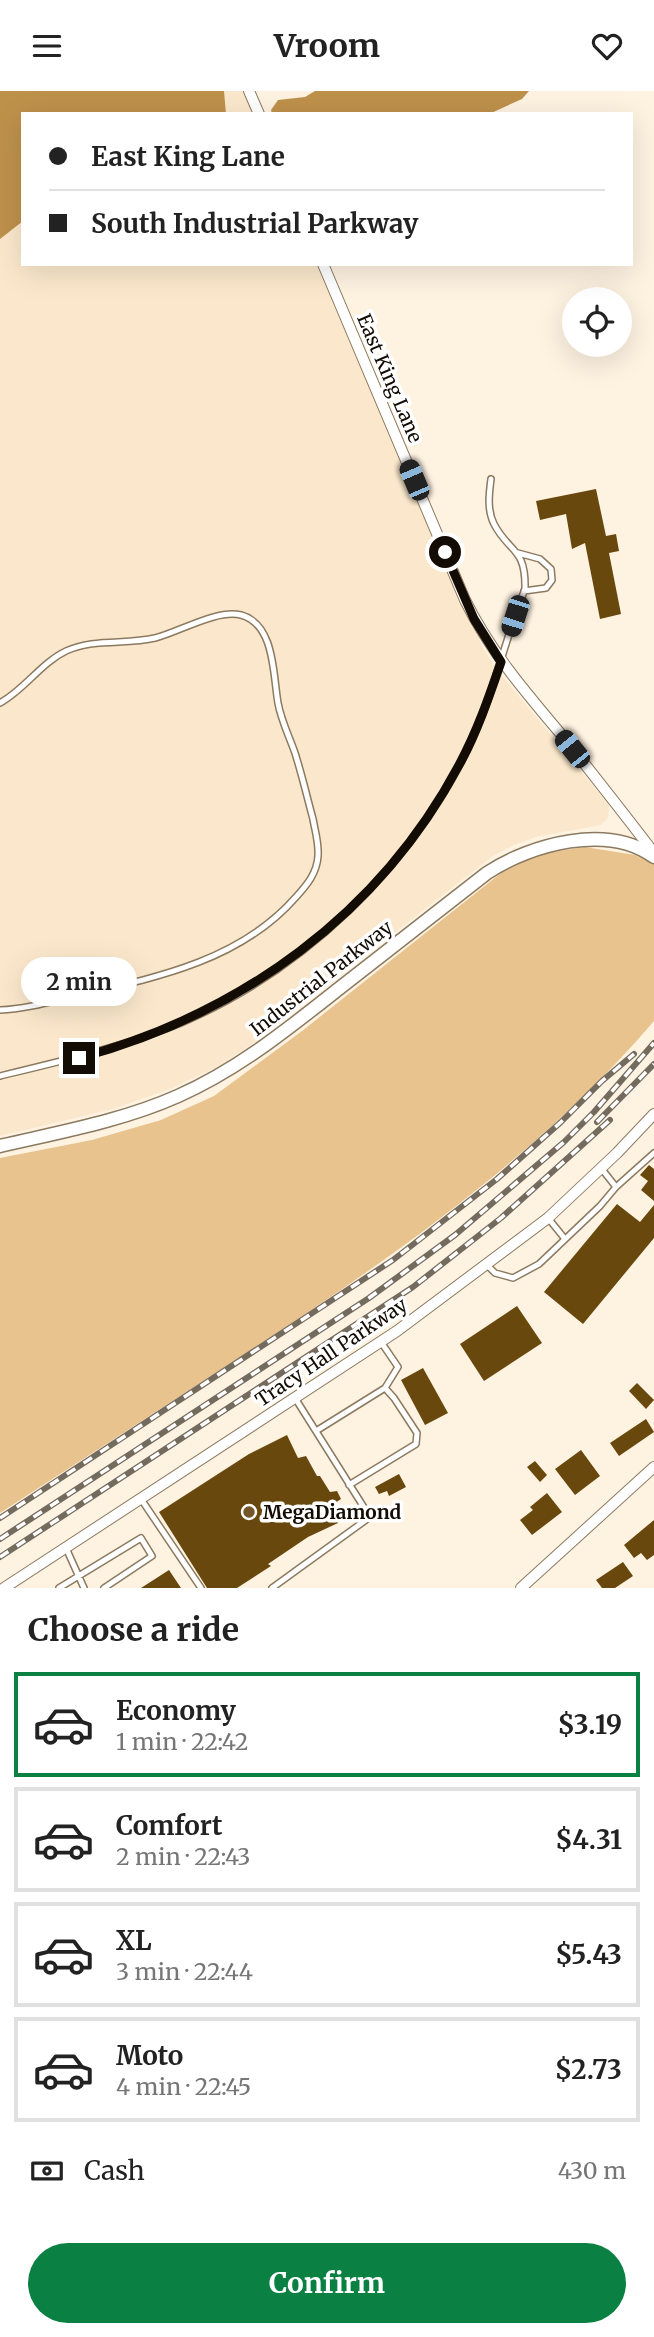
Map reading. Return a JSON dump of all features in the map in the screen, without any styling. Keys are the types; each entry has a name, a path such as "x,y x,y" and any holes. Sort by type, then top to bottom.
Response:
{"street":[{"path":"249,91 258,112"},
{"name":"East King Lane","path":"324,266 465,600 484,637 501,662 605,788 654,855"},
{"name":"Industrial Parkway","path":"0,1146 132,1114 224,1073 269,1044 487,873 514,857 551,844 590,840 628,844 654,855"},
{"name":"Tracy Hall Parkway","path":"4,1588 381,1342 548,1218 654,1114"},
{"path":"522,1588 654,1467"}],"lane":[{"path":"0,1076 103,1051 182,1022 245,989 316,939 378,881 423,823 469,747 524,591 525,574 518,553 495,526 488,498 491,479"},
{"path":"518,553 540,559 551,569 552,580 546,588 524,591"},
{"path":"0,703 57,657 70,650 156,638 227,614 245,616 261,630 271,656 280,712 303,781 318,853 313,875 292,901 266,925 223,952 145,980 26,1007 0,1010"},
{"path":"486,1264 495,1273 513,1279 539,1264 654,1153"},
{"path":"601,1168 617,1187"},
{"path":"548,1218 565,1239"},
{"path":"316,1431 384,1388 398,1367 381,1342"},
{"path":"349,1485 415,1444 417,1433 394,1398 384,1388"},
{"path":"272,1588 370,1517 295,1398"},
{"path":"141,1499 201,1588"},
{"path":"59,1588 141,1538 152,1556 104,1588"},
{"path":"66,1548 84,1588"}],"shaded area":[{"path":"0,91 244,91 253,112 21,112 21,266 319,266 482,646 498,671 609,805 608,818 601,825 536,837 493,856 252,1044 215,1068 170,1089 113,1109 0,1136"},
{"path":"0,91 224,91 226,112 21,112 21,223 0,239"},
{"path":"315,91 529,91 522,99 493,112 272,112 278,100 305,97"},
{"path":"585,847 635,855 654,864 654,1021 559,1119 455,1207 288,1326 0,1513 0,1158 92,1140 161,1120 214,1096 302,1031 501,873 539,854"}],"building":[{"path":"596,489 606,536 616,534 619,551 609,553 621,614 600,619 585,543 572,549 566,514 540,520 536,501"},
{"path":"649,1165 654,1169 654,1201 641,1190 648,1181 640,1175"},
{"path":"617,1204 640,1222 654,1205 654,1238 583,1324 544,1292"},
{"path":"517,1306 542,1343 484,1381 460,1344"},
{"path":"423,1368 448,1413 425,1425 401,1380"},
{"path":"637,1383 654,1400 646,1409 629,1391"},
{"path":"646,1419 654,1432 619,1456 610,1443"},
{"name":"MegaDiamond","path":"287,1435 298,1458 306,1456 330,1492 337,1491 341,1499 335,1503 339,1511 334,1515 338,1523 308,1537 237,1588 207,1588 159,1512 249,1454"},
{"path":"581,1450 600,1476 575,1495 555,1469"},
{"path":"535,1461 547,1475 540,1482 527,1467"},
{"path":"399,1474 406,1487 389,1496 387,1491 379,1494 375,1487"},
{"path":"547,1493 562,1512 532,1535 520,1520 533,1510 530,1507"},
{"path":"654,1520 654,1555 647,1560 641,1553 634,1558 624,1545"},
{"path":"623,1562 633,1576 615,1588 602,1588 596,1580"},
{"path":"169,1570 181,1588 141,1588"}],"railway":[{"path":"0,1539 369,1298 455,1235 564,1142 654,1043"},
{"path":"0,1518 393,1260 497,1179 634,1054"},
{"path":"597,1122 654,1064"},
{"path":"0,1557 413,1287 501,1218 610,1120"}],"place":[{"name":"MegaDiamond","path":"249,1512"}],"route":[{"path":"79,1058 182,1022 221,1003 269,974 304,949 359,901 410,842 459,767 484,711 501,662 474,619 445,552"}]}
